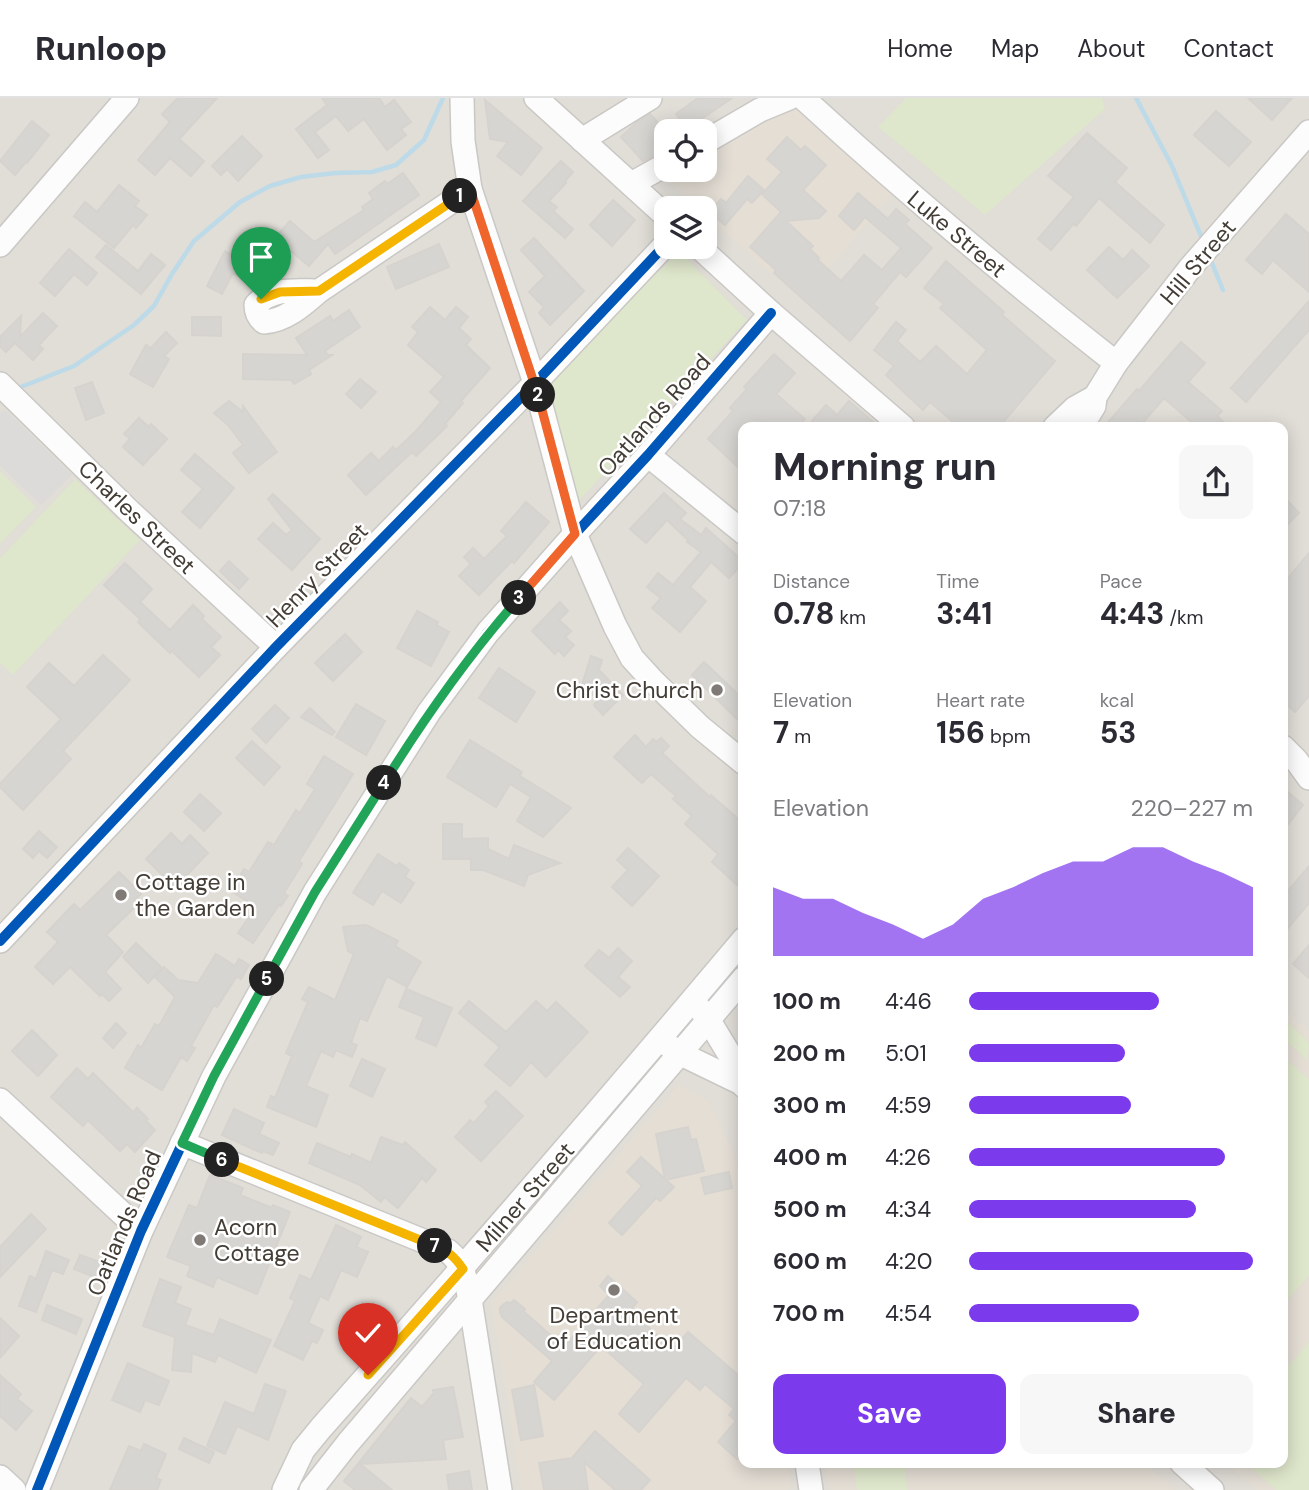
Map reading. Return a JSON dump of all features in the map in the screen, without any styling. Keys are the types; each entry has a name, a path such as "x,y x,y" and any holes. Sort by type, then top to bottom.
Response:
{"street":[{"path":"0,245 127,98"},
{"path":"462,98 463,141 470,189 535,383 575,534 632,658 700,727 738,758"},
{"path":"536,98 654,205"},
{"path":"582,140 650,98"},
{"path":"717,135 760,110 789,98"},
{"name":"Luke Street","path":"803,98 874,163 1032,298 1116,363"},
{"name":"Hill Street","path":"1083,422 1116,363 1190,268 1309,132"},
{"path":"631,184 654,171"},
{"path":"319,291 470,189"},
{"name":"Henry Street","path":"0,941 276,647 535,383 654,257"},
{"path":"712,259 897,422"},
{"name":"Oatlands Road","path":"37,1490 141,1231 214,1076 315,892 429,712 488,632 771,313"},
{"name":"Charles Street","path":"0,384 127,509 276,647"},
{"name":"Hill Street","path":"1060,422 1075,408 1095,397"},
{"path":"648,454 738,528"},
{"path":"1288,752 1309,777"},
{"path":"1288,768 1309,777"},
{"name":"Milner Street","path":"284,1490 303,1450 321,1428 463,1269 738,946"},
{"name":"Milner Street","path":"311,1490 470,1298 738,985"},
{"path":"693,1000 708,1019 738,1072"},
{"path":"661,1039 679,1054 738,1083"},
{"path":"0,1100 141,1231"},
{"path":"182,1143 448,1251 456,1258 463,1269 470,1298 500,1490"},
{"path":"808,1468 811,1490"},
{"path":"1188,1468 1213,1490"},
{"path":"0,1477 14,1490"}],"shaded area":[{"path":"0,98 1309,98 1309,1490 0,1490"},
{"path":"795,101 896,190 801,300 717,226 717,196 684,196 669,182 717,182 717,144"},
{"path":"5,410 72,475 41,505 0,465 0,413"},
{"path":"1288,1012 1309,1031 1309,1490 1257,1490 1232,1468 1288,1468"},
{"path":"679,1084 708,1101 736,1158 738,1170 738,1468 789,1468 792,1487 788,1490 521,1490 491,1302"},
{"path":"826,1468 1151,1468 1176,1490 829,1490"}],"green space":[{"path":"906,98 1102,98 1105,109 985,215 878,127"},
{"path":"671,259 687,259 747,320 576,504 543,389"},
{"path":"0,471 36,507 0,544"},
{"path":"75,479 140,540 13,675 0,663 0,558"},
{"path":"1288,1023 1309,1042 1308,1061 1288,1043"},
{"path":"1288,1060 1309,1079 1309,1276 1288,1299"},
{"path":"1309,1342 1309,1490 1276,1490 1252,1468 1288,1468 1288,1366"},
{"path":"854,1468 905,1468 908,1490 857,1490"}],"building":[{"path":"178,98 217,98 179,139 204,161 191,176 170,158 155,175 138,160 170,122 162,114"},
{"path":"322,98 379,98 385,107 394,100 411,122 401,129 406,135 387,150 364,119 348,131 336,116 315,132 329,150 318,158 296,129 327,105"},
{"path":"698,98 732,98 702,119 680,119 676,114"},
{"path":"1248,98 1292,98 1272,120"},
{"path":"485,100 542,148 521,175 497,156 508,142 490,139"},
{"path":"1216,111 1251,142 1229,166 1194,135"},
{"path":"650,114 655,119 654,155 643,161 621,137"},
{"path":"32,121 49,135 15,175 0,161"},
{"path":"1087,133 1127,168 1115,182 1164,225 1150,243 1099,198 1051,250 1038,239 1074,197 1048,176"},
{"path":"242,136 262,156 238,181 227,169 221,175 212,166"},
{"path":"787,137 801,150 805,146 826,165 803,190 826,211 819,218 786,221 813,246 810,249 818,260 841,281 864,255 882,270 901,248 865,217 854,230 839,216 858,193 888,219 896,209 909,220 905,224 932,248 906,277 900,272 873,304 878,308 850,341 774,273 776,270 750,247 781,212 762,194 782,172 767,159"},
{"path":"561,161 573,172 549,201 557,207 553,211 573,229 565,238 523,201"},
{"path":"403,173 419,195 335,254 328,244 309,266 291,251 278,266 267,257 253,284 233,273 222,294 207,286 225,251 251,265 290,221 314,242 364,210 362,207 373,199 369,193 385,181 387,184"},
{"path":"748,176 764,190 752,203 747,199 725,225 717,218 717,204 721,199 726,203"},
{"path":"119,185 139,201 135,206 147,215 136,228 133,225 114,248 74,216 85,202 97,212"},
{"path":"613,200 635,220 612,246 590,225"},
{"path":"1286,214 1309,234 1309,292 1273,260 1262,274 1246,260"},
{"path":"534,238 584,291 550,325 539,313 544,307 529,292 545,276 521,250"},
{"path":"439,244 449,267 396,289 387,267"},
{"path":"106,245 138,271 151,254 165,265 141,294 96,257"},
{"path":"1109,247 1123,260 1132,250 1149,266 1117,298 1087,270"},
{"path":"69,249 97,273 87,285 74,274 55,296 40,283"},
{"path":"946,261 1055,361 1003,422 953,422 930,402 923,410 886,375 894,366 874,350 896,322 906,330 897,341 920,362 936,346 967,374 987,350 940,308 944,304 924,288"},
{"path":"1309,301 1309,330 1246,402 1231,388"},
{"path":"430,307 445,320 456,307 468,317 459,328 471,339 466,345 490,368 461,401 463,403 445,424 447,426 416,456 412,452 366,495 348,475 371,453 379,461 393,447 396,450 441,402 430,392 444,377 408,345 418,332 412,327"},
{"path":"349,310 360,327 325,351 332,355 309,370 311,374 294,384 291,380 243,379 243,354 307,355 296,338 330,316 333,321"},
{"path":"43,313 57,326 39,345 43,349 33,360 15,343 6,352 0,346 0,337 21,316 20,337"},
{"path":"192,317 221,317 221,336 192,335"},
{"path":"166,332 177,343 164,356 169,359 153,387 130,374 146,345 151,348"},
{"path":"1181,342 1205,363 1188,382 1222,411 1217,416 1224,422 1191,422 1164,398 1143,422 1108,422 1137,389 1139,391"},
{"path":"774,354 795,373 776,394 805,419 802,422 738,422 738,467 708,439 733,411 730,408 747,389 744,387"},
{"path":"360,379 376,392 361,408 346,394"},
{"path":"92,382 104,413 86,420 75,388"},
{"path":"229,401 243,412 243,406 277,452 249,473 233,453 243,445 228,425 214,413"},
{"path":"849,401 873,422 812,421 826,405 837,415"},
{"path":"139,418 149,427 151,424 167,439 143,465 123,447 130,439 124,434"},
{"path":"195,454 234,488 200,528 182,512 203,489 181,470"},
{"path":"664,493 686,513 680,519 701,535 706,528 738,557 738,568 729,578 711,562 690,587 706,601 680,632 652,608 661,598 647,587 658,573 673,585 701,552 687,542 667,520 646,543 630,529"},
{"path":"273,494 320,539 292,570 258,539 273,523 286,535 292,530 268,499"},
{"path":"1288,501 1299,513 1288,524"},
{"path":"526,502 549,522 514,563 512,561 479,595 459,576 471,564 464,557 473,548 484,559 507,536 501,531"},
{"path":"1309,553 1309,696 1295,712 1288,706 1288,578"},
{"path":"229,561 248,579 239,589 220,571"},
{"path":"125,563 152,589 140,602 170,630 193,605 204,616 202,619 221,637 211,647 220,655 199,677 172,651 170,653 138,622 140,619 104,585"},
{"path":"560,602 568,611 559,620 571,631 565,637 574,645 564,656 558,650 555,654 532,631"},
{"path":"417,611 438,622 436,625 449,632 431,666 397,648"},
{"path":"345,634 362,652 333,681 315,663"},
{"path":"103,655 130,680 63,751 71,759 23,810 0,784 61,719 27,687 49,663 74,686"},
{"path":"591,656 602,660 599,670 623,695 603,715 594,705 601,697 580,691"},
{"name":"Christ Church","path":"704,662 738,694 738,718 737,719 692,675"},
{"path":"499,668 535,692 516,722 479,698"},
{"path":"356,704 385,721 366,755 336,737"},
{"path":"275,705 289,718 266,743 252,729"},
{"path":"310,708 335,732 332,735 301,717"},
{"path":"635,735 646,747 653,739 656,742 661,738 669,746 662,753 738,819 737,885 712,862 718,854 685,824 692,816 673,799 676,796 651,774 642,783 614,757"},
{"path":"470,740 522,772 520,776 571,808 543,837 517,821 531,797 510,784 496,807 447,777"},
{"path":"252,741 280,767 264,785 236,758"},
{"path":"324,756 353,774 299,861 302,864 284,893 288,896 253,943 238,933 256,907 234,893 241,883 237,881 244,869 249,872 268,842 274,845 296,810 300,813 315,789 307,784"},
{"path":"1288,792 1303,805 1288,824"},
{"path":"200,794 221,813 204,831 184,812"},
{"path":"443,824 462,824 462,839 488,838 488,849 509,859 514,845 560,863 528,875 524,886 483,870 471,870 471,859 443,859"},
{"path":"39,831 57,847 47,858 39,851 33,858 23,849"},
{"path":"171,833 182,844 190,835 208,853 184,878 187,881 178,890 146,859"},
{"path":"628,848 659,876 632,906 612,887 628,870 617,860"},
{"path":"378,854 409,870 405,877 414,883 401,903 382,891 373,905 353,893"},
{"path":"1309,866 1309,903 1288,928 1288,891"},
{"path":"119,872 141,894 134,900 138,904 106,935 123,952 105,972 121,989 109,1001 102,994 100,996 70,967 53,984 35,967 58,942 47,932 74,904 80,910"},
{"path":"366,925 398,941 395,946 421,962 407,987 387,976 367,1021 360,1018 351,1043 357,1045 352,1057 336,1050 333,1057 321,1051 306,1086 328,1095 316,1127 267,1107 271,1096 275,1098 292,1056 286,1053 308,1002 302,999 309,987 335,1000 354,954 348,951 343,927"},
{"path":"136,943 162,968 148,983 123,957"},
{"path":"1309,945 1309,978 1293,964"},
{"path":"618,948 632,961 618,977 630,987 620,997 585,966 599,950 609,958"},
{"path":"216,954 235,966 239,959 249,965 241,979 237,976 217,1007 214,1005 191,1046 195,1048 187,1061 181,1057 162,1090 125,1068 138,1045 141,1048 155,1024 159,1026 175,997 155,977 164,967 178,980 198,983"},
{"path":"406,989 452,1008 436,1046 416,1038 424,1017 399,1007"},
{"path":"469,1001 506,1032 536,1001 547,1011 556,1002 588,1032 546,1077 531,1062 510,1086 485,1065 500,1047 459,1013"},
{"path":"116,1023 126,1033 113,1048 103,1038"},
{"path":"32,1030 57,1055 38,1076 12,1051"},
{"path":"362,1059 385,1069 372,1097 350,1086"},
{"path":"77,1068 88,1079 93,1073 133,1112 137,1108 148,1119 146,1121 155,1130 135,1152 127,1144 120,1151 88,1120 83,1126 51,1097"},
{"path":"496,1091 523,1116 481,1161 455,1137 470,1120 474,1123 489,1106 485,1102"},
{"path":"234,1109 264,1123 259,1134 279,1143 273,1155 263,1151 262,1153 222,1135"},
{"path":"688,1127 691,1140 696,1139 704,1171 666,1180 674,1187 660,1201 656,1198 622,1235 609,1223 642,1186 627,1172 641,1157 665,1179 656,1134"},
{"path":"381,1137 403,1145 405,1142 436,1170 426,1182 422,1178 398,1208 384,1197 381,1202 360,1185 309,1163 317,1143 371,1163"},
{"path":"729,1172 732,1188 705,1194 701,1178"},
{"path":"210,1175 243,1188 240,1195 290,1212 257,1294 217,1277 213,1287 187,1276 191,1266 167,1257 189,1205 197,1208"},
{"path":"31,1214 46,1229 0,1277 0,1247"},
{"path":"336,1225 361,1237 356,1247 368,1252 357,1277 341,1270 328,1300 320,1296 308,1323 323,1330 317,1343 312,1341 303,1360 274,1346 295,1301 290,1298 300,1275 311,1280"},
{"path":"46,1251 69,1260 63,1274 52,1270 36,1312 19,1306 30,1276 36,1279"},
{"path":"80,1255 103,1263 97,1278 74,1269"},
{"path":"608,1276 637,1302 630,1311 673,1349 688,1332 738,1375 737,1459 718,1442 736,1421 729,1415 734,1409 705,1384 700,1390 686,1378 639,1432 619,1414 644,1384 601,1346 554,1400 534,1382 552,1361 502,1317 500,1308 514,1300 564,1347 609,1295 600,1286"},
{"path":"160,1279 181,1287 175,1303 191,1309 185,1325 214,1335 220,1319 271,1340 256,1373 218,1355 215,1362 192,1353 191,1372 172,1370 175,1337 143,1326"},
{"path":"47,1305 82,1319 76,1334 42,1320"},
{"path":"0,1318 19,1336 0,1358"},
{"path":"128,1363 169,1381 159,1405 145,1400 140,1412 112,1400"},
{"path":"0,1375 21,1394 17,1399 32,1411 16,1430 0,1416"},
{"path":"265,1384 286,1391 268,1440 237,1426 225,1454 207,1446 225,1402 254,1414"},
{"path":"534,1385 543,1436 521,1440 512,1390"},
{"path":"453,1387 463,1437 443,1440 446,1459 360,1464 392,1490 355,1490 344,1481 411,1398 422,1407 434,1393 433,1390"},
{"path":"595,1431 650,1480 641,1490 615,1490 584,1462 588,1490 544,1490 539,1463 572,1458"},
{"path":"184,1438 214,1452 209,1463 179,1449"},
{"path":"144,1444 166,1454 156,1478 161,1480 157,1490 110,1490 129,1446 141,1451"},
{"path":"469,1471 472,1490 449,1490 447,1475"}],"waterway":[{"path":"21,387 74,366 134,325 154,306 194,241 240,202 270,186 301,177 372,172 396,165 424,140 443,98"},
{"path":"1136,98 1172,166 1203,241"},
{"path":"1209,256 1223,290"}],"cycle path":[{"path":"0,941 276,647 535,383 654,257"},
{"path":"37,1490 141,1231 214,1076 315,892 429,712 488,632 648,455 771,313"}],"place":[{"name":"Christ Church","path":"717,690"},
{"name":"Cottage in the Garden","path":"121,895"},
{"name":"Acorn Cottage","path":"200,1240"},
{"name":"Department of Education","path":"614,1290"}],"route":[{"path":"261,299 280,292 319,291 470,189 535,383 575,534 488,632 429,712 315,892 214,1076 182,1143 448,1251 456,1258 463,1269 368,1375"}]}
